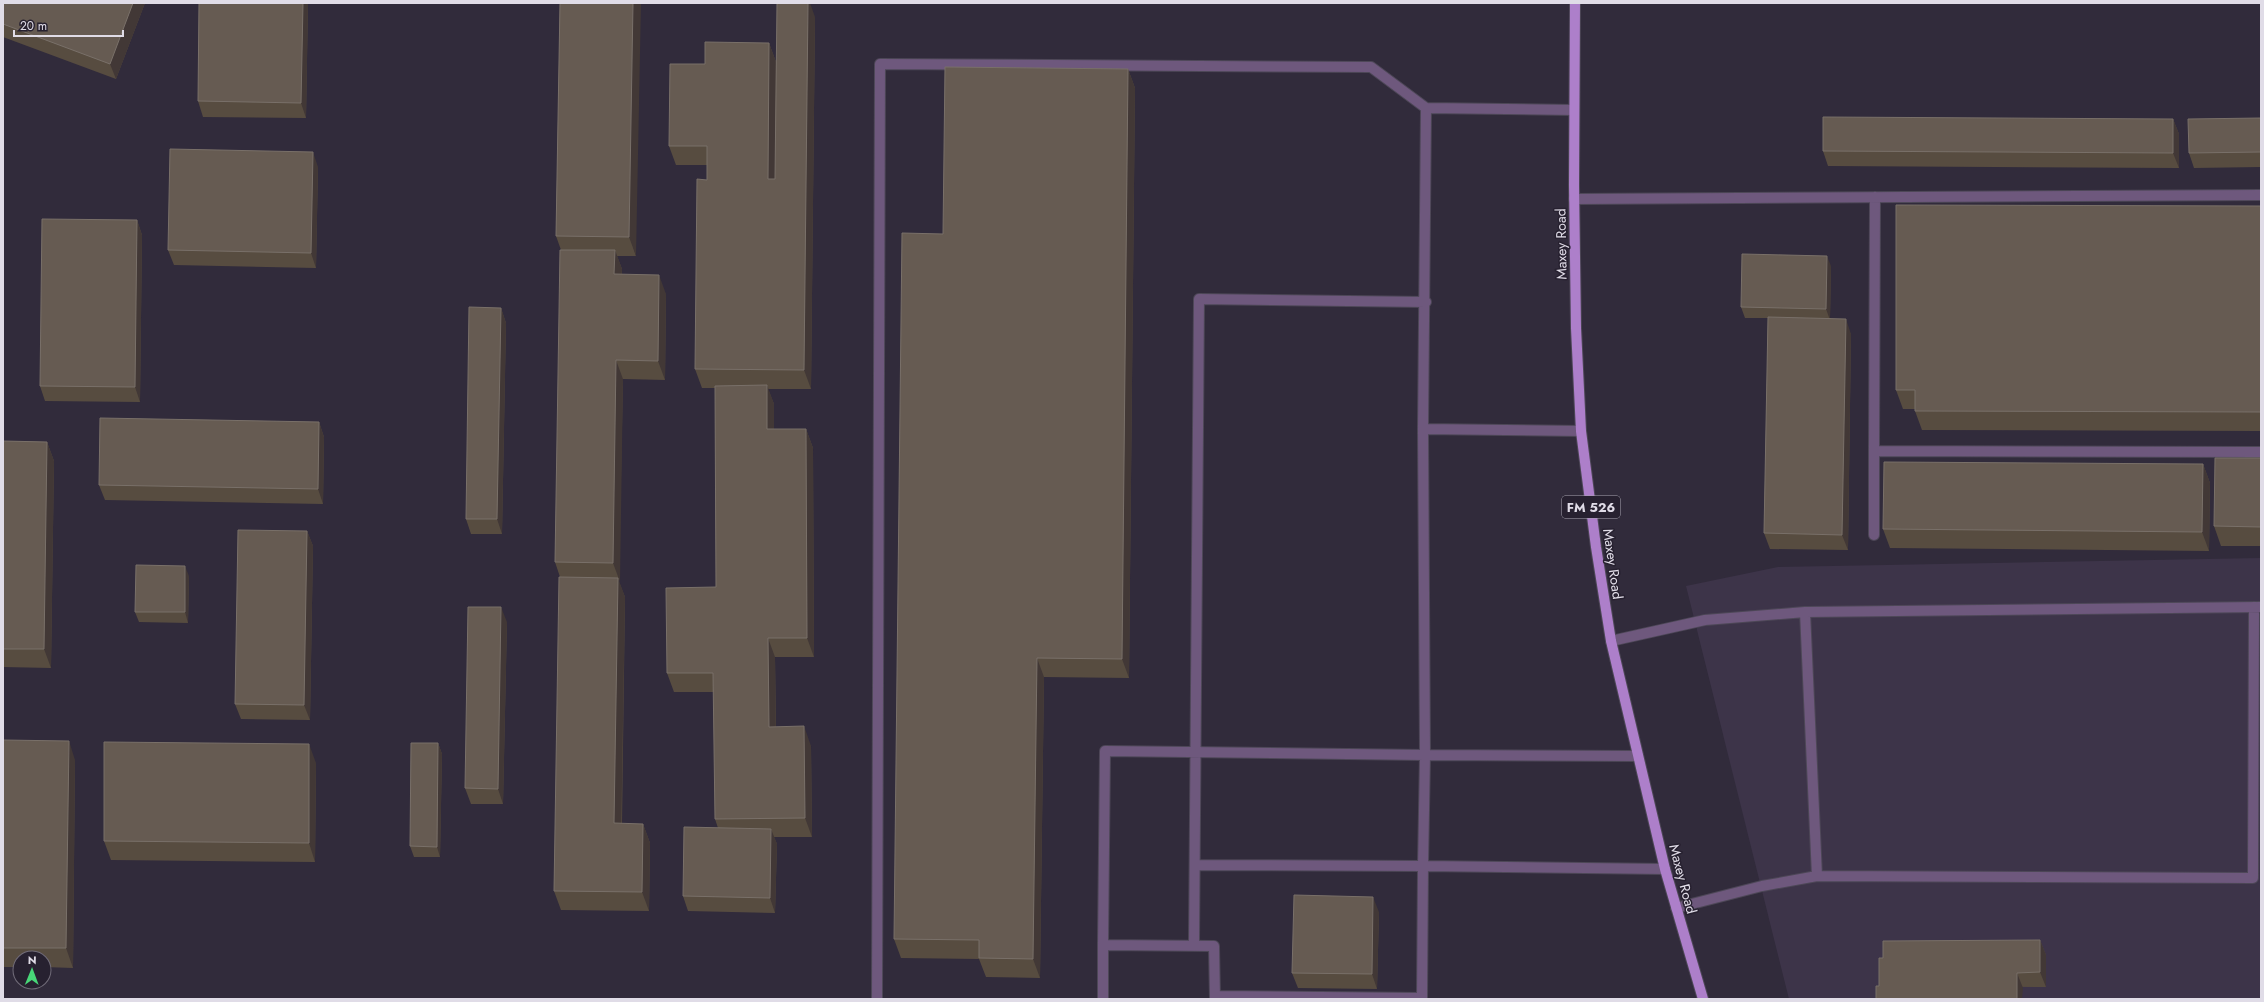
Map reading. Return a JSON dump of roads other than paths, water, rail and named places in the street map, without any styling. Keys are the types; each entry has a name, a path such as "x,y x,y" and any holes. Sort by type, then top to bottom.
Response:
{"main road":[{"name":"Maxey Road","path":"1575,3 1574,199 1576,328 1581,430 1611,640 1665,868 1702,999"}],"lane":[{"path":"878,999 880,64 1371,67 1426,108 1574,110"},
{"path":"1102,945 1214,946 1215,997 1422,998 1424,755 1423,429 1426,302 1426,108"},
{"path":"1574,199 2261,195"},
{"path":"1874,535 1875,197"},
{"path":"1194,945 1199,299 1426,302"},
{"path":"1423,429 1581,430"},
{"path":"1874,451 2261,452"},
{"path":"1611,640 1705,620 1805,612 2257,607 2252,878 1817,876 1762,886 1676,908"},
{"path":"1805,612 1817,876"},
{"path":"1103,999 1102,945 1105,751 1638,756"},
{"path":"1195,864 1665,868"}]}
